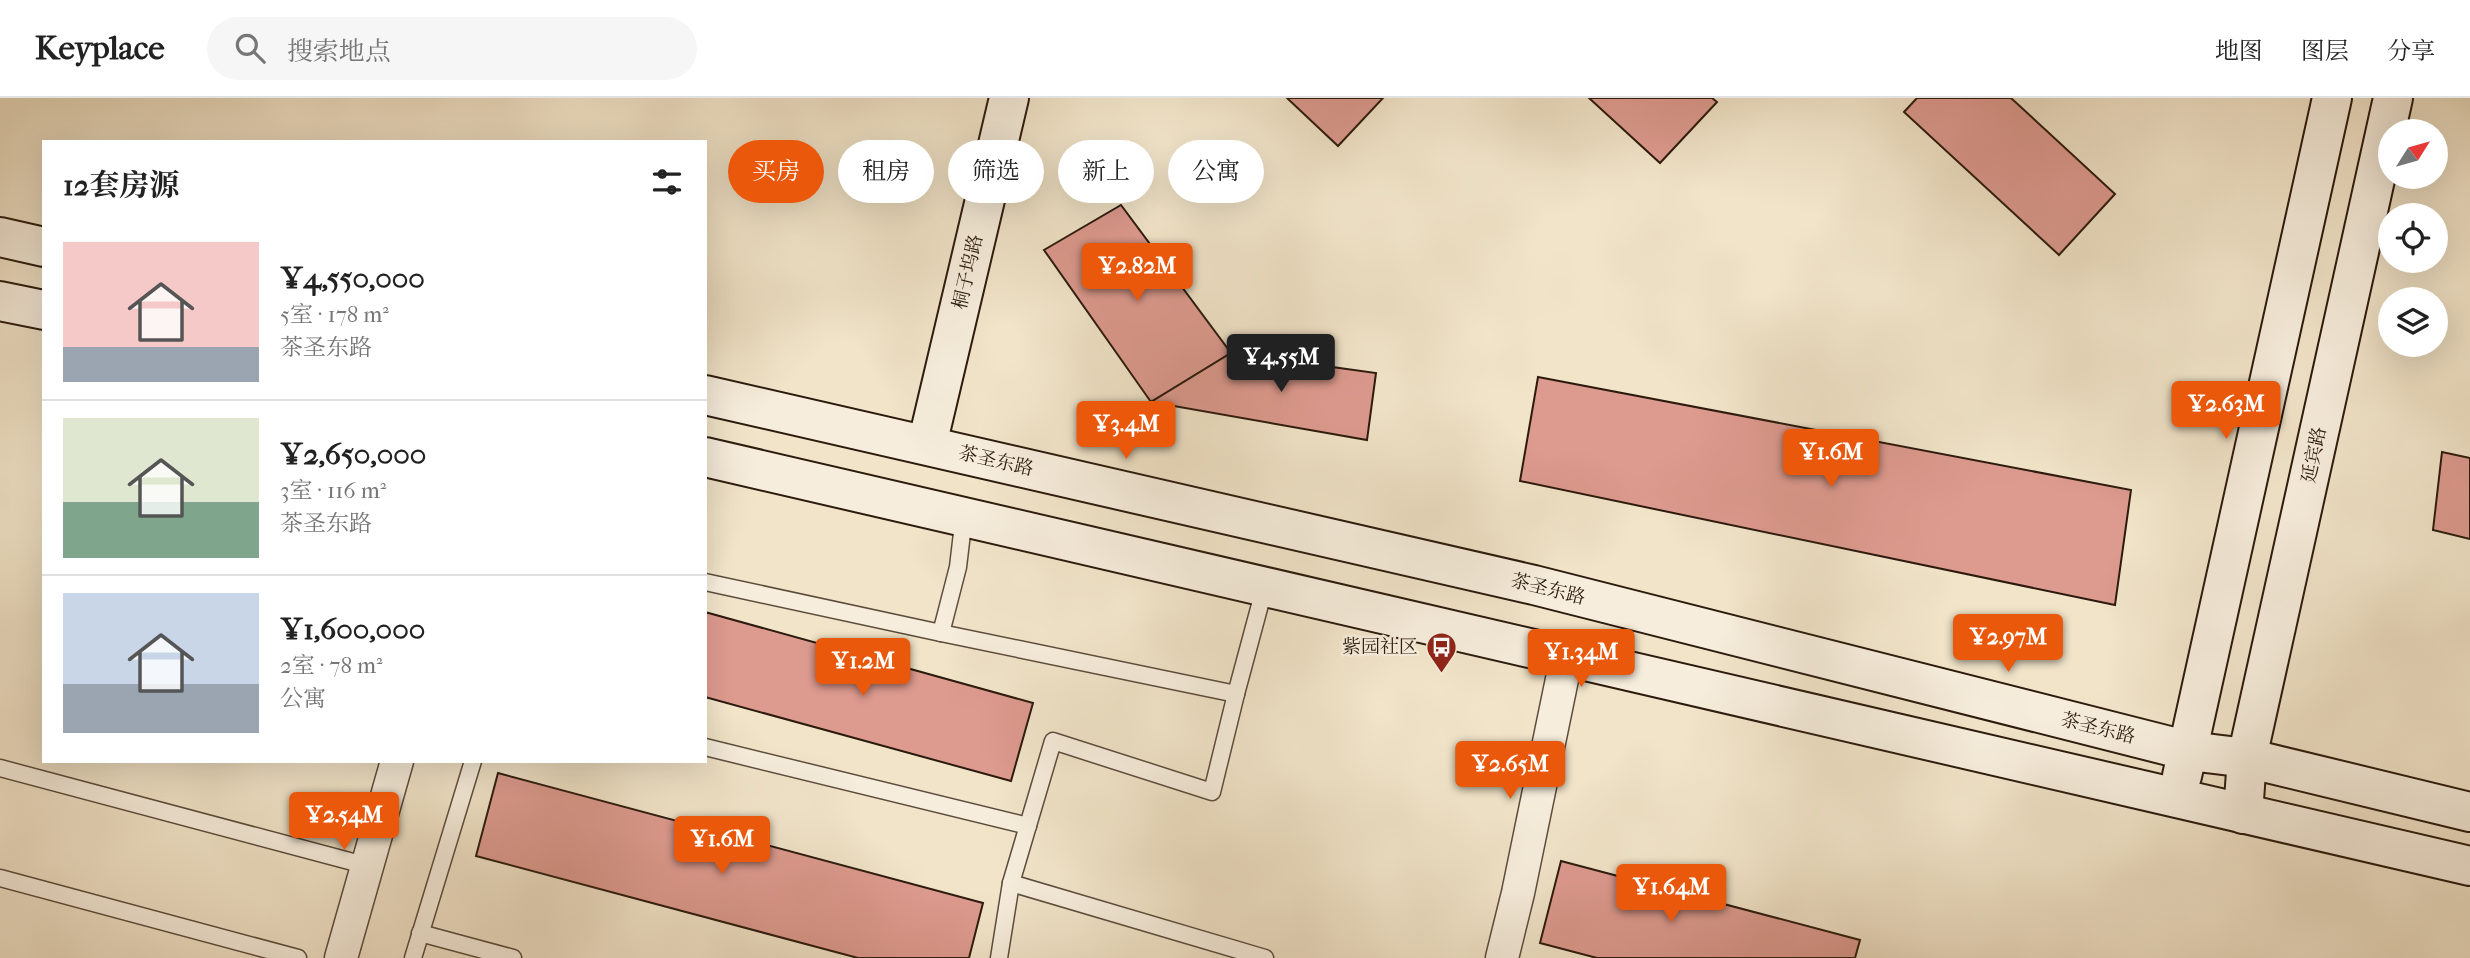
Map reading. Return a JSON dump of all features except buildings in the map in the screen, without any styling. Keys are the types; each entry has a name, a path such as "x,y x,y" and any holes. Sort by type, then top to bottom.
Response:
{"main road":[{"name":"桐子坞路","path":"927,445 1009,98"},
{"path":"2177,798 2332,98"},
{"name":"延宾路","path":"2243,814 2247,758 2393,98"},
{"path":"0,237 42,247"},
{"path":"0,301 42,310"},
{"name":"茶圣东路","path":"707,395 1534,585 2189,751 2247,758 2470,812"},
{"path":"707,457 2470,866"}],"street":[{"path":"1502,958 1521,880 1567,655"},
{"path":"341,958 396,763"}],"lane":[{"path":"941,633 958,567 964,516"},
{"path":"707,582 1236,694"},
{"path":"999,958 1011,883 1053,741 1212,792 1265,586"},
{"path":"707,747 1028,827"},
{"path":"413,958 473,763"},
{"path":"0,768 368,866"},
{"path":"0,878 298,958"},
{"path":"1011,883 1265,958"},
{"path":"420,933 513,958"}],"place":[{"name":"紫园社区","path":"1441,674"}]}
